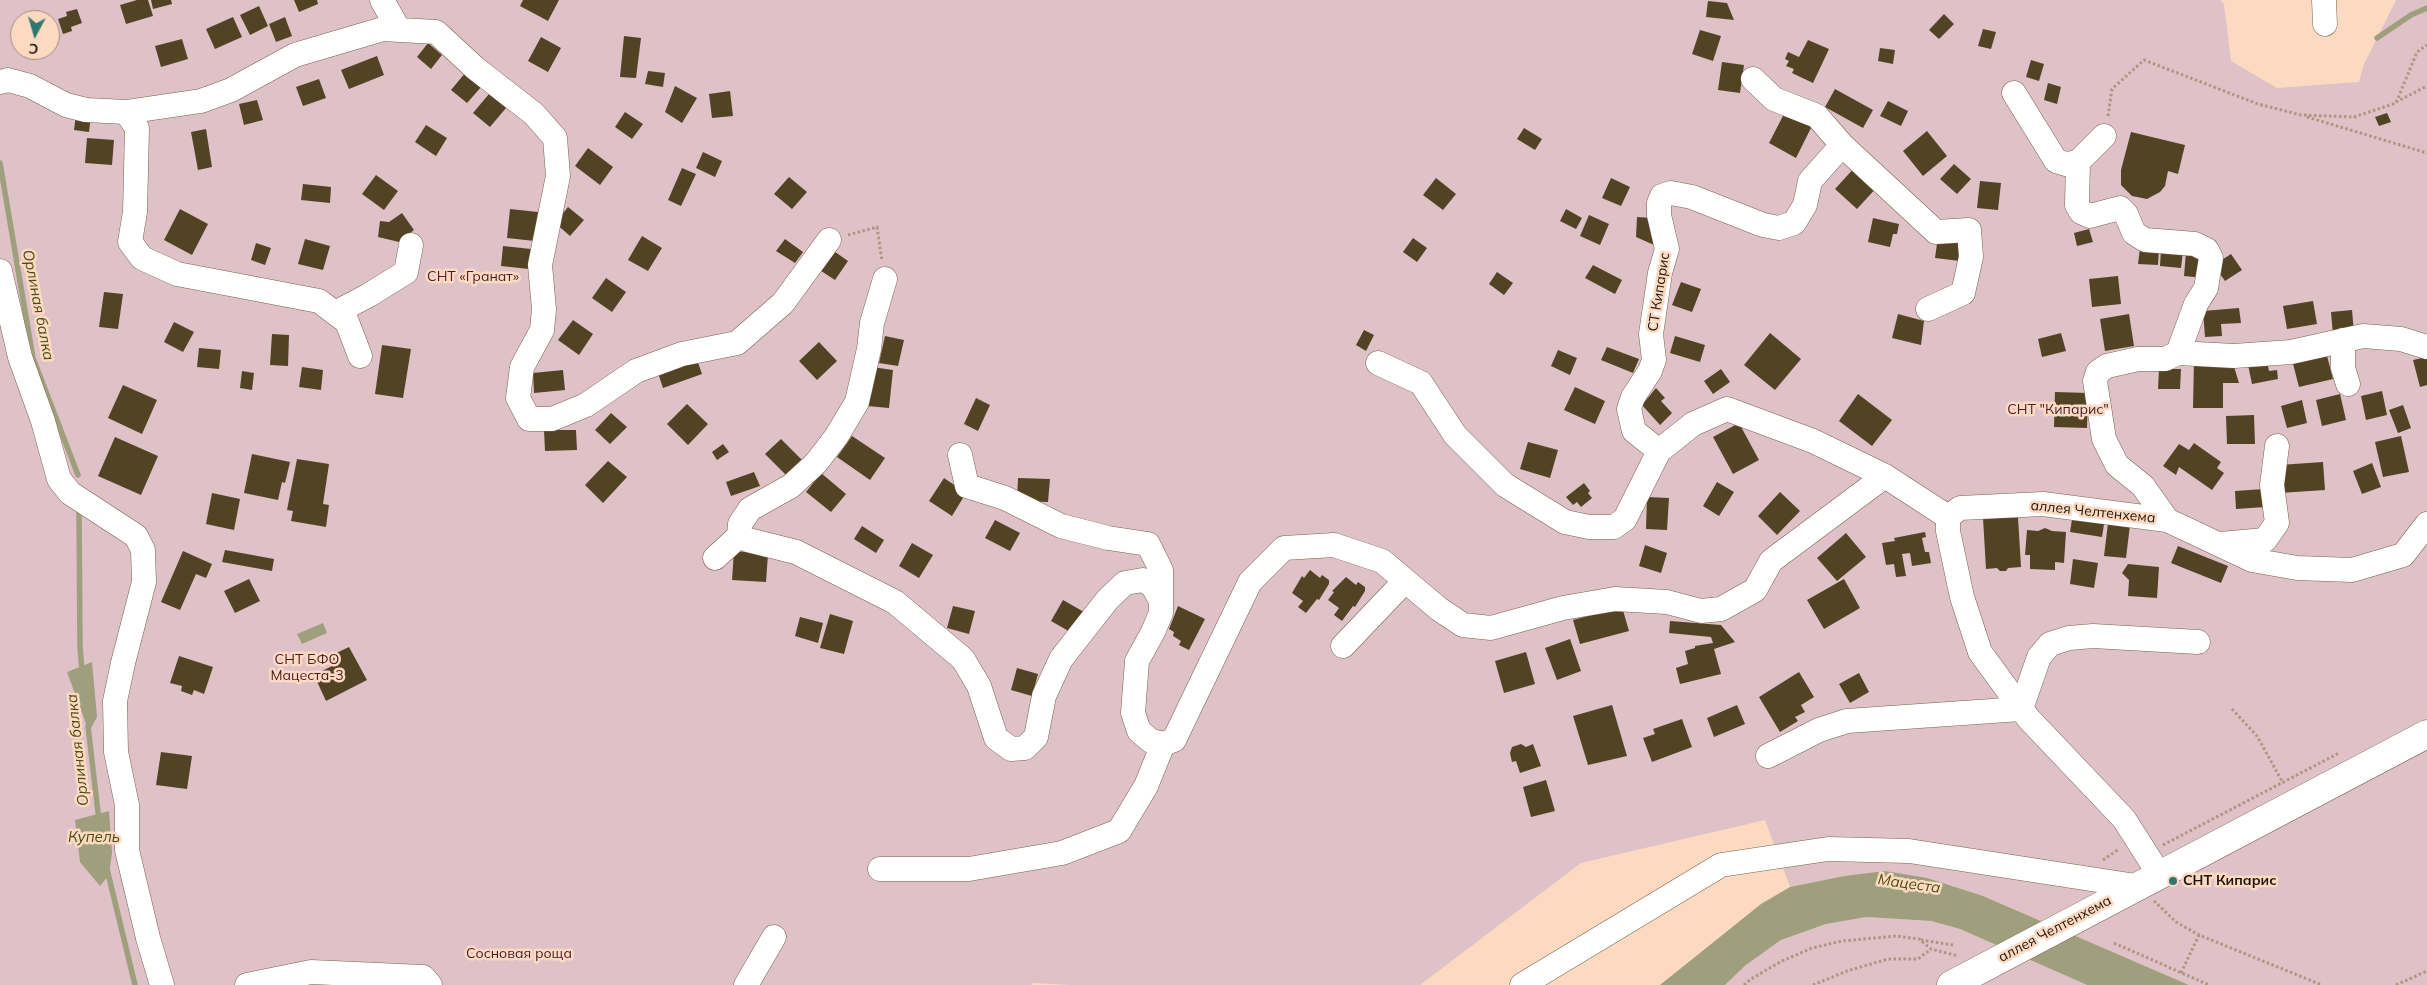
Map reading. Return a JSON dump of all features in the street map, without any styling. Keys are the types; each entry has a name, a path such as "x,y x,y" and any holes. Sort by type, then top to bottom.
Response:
{"main road":[{"name":"аллея Челтенхема","path":"1951,985 2148,878 2288,792 2427,734"}],"street":[{"path":"382,0 399,30"},
{"path":"2324,0 2325,24"},
{"path":"0,82 8,80 30,86 66,104 86,110 126,112 201,101 231,90 295,55 383,29 436,32 475,68 534,114 555,138 558,176 540,264 544,309 542,330 522,367 518,398 530,419 552,419 586,405 636,371 682,354 737,343 783,303 828,240"},
{"path":"1753,79 1774,99 1817,116 1842,145 1936,232 1969,230 1971,257 1963,293 1928,309"},
{"path":"2014,92 2056,160 2066,164 2078,162 2104,136"},
{"path":"126,112 137,128 135,212 130,242 142,258 177,274 320,301 347,322 360,356"},
{"name":"СТ Кипарис","path":"1659,451 1634,431 1629,410 1633,397 1650,371 1654,360 1651,334 1660,273 1667,249 1659,215 1659,203 1662,196 1670,193 1692,197 1763,225 1779,228 1794,223 1804,205 1810,181 1842,145"},
{"path":"2078,162 2077,204 2081,212 2090,216 2120,208 2126,214 2134,233 2145,240 2195,244 2207,250 2211,258 2206,288 2196,304 2178,353"},
{"path":"335,313 406,272 410,245"},
{"path":"0,271 20,357 43,421 59,479 70,492 136,536 143,550 144,582 115,701 116,752 127,805 128,850 148,938 162,985"},
{"path":"715,558 739,536 740,524 750,509 791,486 816,462 836,438 856,402 869,349 872,323 885,279"},
{"path":"2167,520 2143,486 2117,465 2104,439 2095,381 2098,372 2106,366 2138,359 2165,359 2178,353 2234,356 2282,352 2363,336 2402,339 2427,347"},
{"path":"2343,340 2343,368 2348,384"},
{"path":"1378,363 1422,383 1455,435 1505,485 1565,522 1589,527 1614,527 1625,519 1659,451 1693,424 1727,409 1812,441 1885,476 1948,517 1948,531 1962,597 1980,652 2021,709 2074,769 2124,819 2148,878 1909,851 1828,849 1721,865 1522,985"},
{"path":"2218,544 2265,540 2277,523 2272,484 2277,446"},
{"path":"960,455 967,486 1005,498 1061,526 1108,538 1148,544 1161,570 1161,613 1137,661 1133,713 1139,731 1151,741 1162,744 1174,740 1250,582 1284,548 1334,545 1382,561 1463,626 1491,628 1563,608 1615,599 1667,602 1701,611 1721,609 1755,590 1771,561 1885,476"},
{"name":"аллея Челтенхема","path":"1948,517 1960,508 2042,504 2167,520 2252,560 2297,568 2352,570 2403,555 2427,524"},
{"path":"739,536 796,552 895,602 963,659 979,686 996,738 1011,749 1025,748 1036,737 1044,696 1061,659 1108,599 1125,583 1143,580 1154,586 1161,601"},
{"path":"1343,646 1406,581"},
{"path":"2021,709 2039,657 2050,644 2069,638 2093,636 2198,642"},
{"path":"1768,756 1819,730 1847,721 2021,709"},
{"path":"880,869 969,869 1062,853 1120,831 1146,786 1162,744"},
{"path":"746,985 774,937"},
{"path":"247,985 312,972 423,977 430,985"}],"path":[{"path":"2396,103 2417,52 2427,44"},
{"path":"2104,136 2112,89 2144,60 2258,104 2427,153"},
{"path":"2301,115 2354,118 2396,103 2427,86"},
{"path":"828,240 877,227 885,279"},
{"path":"2232,709 2257,736 2288,792"},
{"path":"2322,985 2199,935 2176,922 2148,878 2288,792 2342,752"},
{"path":"2181,973 2199,935"},
{"path":"1744,985 1782,961 1812,948 1842,941 1896,936 1953,945"},
{"path":"1919,939 1931,949 1962,957"},
{"path":"2114,943 2209,985"},
{"path":"1814,985 1846,971 1888,959 1918,959 1931,949"},
{"path":"2396,985 2427,971"}],"green space":[{"path":"0,0 2220,0 2224,4 2231,61 2277,88 2359,82 2364,64 2396,0 2427,0 2427,985 2189,985 1983,896 1885,871 1844,876 1790,887 1765,820 1581,863 1420,985 1071,985 1033,983 1031,985 0,985"},
{"path":"1867,917 1931,921 1960,929 2087,985 1725,985 1746,965 1781,940 1826,924"}],"water":[{"path":"323,623 327,633 302,644 297,634"},
{"path":"92,662 97,717 89,732 67,672"},
{"name":"Купель","path":"109,811 112,853 109,875 100,886 80,862 75,820"},
{"name":"Мацеста","path":"1885,871 1927,878 1983,896 2189,985 2087,985 1960,929 1931,921 1867,917 1826,924 1781,940 1746,965 1725,985 1660,985 1761,904 1790,887 1844,876"}],"building":[{"path":"137,0 148,0 153,16 126,24 120,5"},
{"path":"151,0 171,0 172,4 153,9"},
{"path":"294,0 317,0 318,4 299,12"},
{"path":"523,0 559,0 548,21 520,6"},
{"path":"1708,1 1727,3 1734,20 1706,17"},
{"path":"259,6 268,26 250,35 240,15"},
{"path":"77,9 82,23 71,27 72,31 63,34 60,18 67,16 66,12"},
{"path":"1944,14 1954,24 1939,39 1929,30"},
{"path":"233,17 242,37 215,49 206,29"},
{"path":"285,17 292,36 276,42 269,24"},
{"path":"1983,29 1996,32 1991,49 1978,46"},
{"path":"1700,30 1721,36 1713,61 1692,54"},
{"path":"624,36 641,38 636,78 620,77"},
{"path":"541,37 561,48 548,72 528,61"},
{"path":"182,39 188,59 161,67 155,46"},
{"path":"1808,40 1829,49 1813,83 1792,73 1794,69 1786,66 1789,61 1785,59 1788,52 1799,57"},
{"path":"428,43 442,55 431,69 417,57"},
{"path":"1880,48 1895,50 1893,64 1878,61"},
{"path":"377,56 384,75 349,89 341,70"},
{"path":"2031,60 2044,64 2039,81 2026,77"},
{"path":"1722,62 1744,65 1740,93 1718,90"},
{"path":"648,71 665,73 663,87 645,84"},
{"path":"466,72 482,86 467,103 451,90"},
{"path":"319,79 326,98 303,106 296,87"},
{"path":"2048,83 2061,87 2057,104 2044,100"},
{"path":"675,86 697,98 682,123 665,112"},
{"path":"1835,89 1873,110 1863,128 1825,107"},
{"path":"730,91 733,116 712,118 709,94"},
{"path":"489,94 506,108 490,127 473,113"},
{"path":"257,100 263,120 244,125 239,104"},
{"path":"1888,101 1908,111 1901,126 1880,116"},
{"path":"625,112 643,124 632,139 615,127"},
{"path":"1785,112 1812,126 1796,158 1769,143"},
{"path":"2387,113 2391,122 2379,126 2375,117"},
{"path":"76,115 91,116 89,132 74,130"},
{"path":"426,125 447,138 436,156 415,142"},
{"path":"1524,128 1542,139 1535,150 1517,139"},
{"path":"206,129 212,167 198,170 191,132"},
{"path":"1927,131 1947,156 1923,176 1903,151"},
{"path":"2131,132 2185,145 2178,174 2168,171 2165,186 2160,192 2147,199 2132,196 2121,185 2121,170"},
{"path":"87,138 114,140 112,165 85,163"},
{"path":"588,148 613,167 600,185 575,166"},
{"path":"703,152 722,161 715,177 696,168"},
{"path":"1954,164 1971,179 1957,194 1940,179"},
{"path":"1856,166 1878,186 1857,209 1835,189"},
{"path":"682,168 696,174 681,206 668,200"},
{"path":"376,175 398,191 384,210 362,194"},
{"path":"789,177 807,192 792,209 774,194"},
{"path":"1436,178 1456,194 1443,210 1423,195"},
{"path":"1611,178 1630,187 1621,206 1602,198"},
{"path":"1980,181 2001,183 1998,210 1977,208"},
{"path":"303,184 331,187 330,203 301,200"},
{"path":"568,207 584,220 570,236 555,223"},
{"path":"180,209 208,224 192,255 164,240"},
{"path":"510,209 538,212 535,241 507,238"},
{"path":"1566,209 1582,218 1576,229 1560,221"},
{"path":"402,213 414,230 399,242 378,237 380,221 389,222"},
{"path":"1589,215 1609,224 1600,245 1580,236"},
{"path":"1637,217 1652,218 1654,245 1636,237"},
{"path":"1873,218 1899,224 1897,234 1893,234 1890,247 1868,242"},
{"path":"2089,229 2093,242 2077,246 2074,233"},
{"path":"642,236 662,248 648,271 628,260"},
{"path":"1938,236 1963,239 1960,261 1935,258"},
{"path":"1413,238 1427,248 1417,262 1403,252"},
{"path":"305,239 330,246 323,270 298,264"},
{"path":"785,239 803,252 795,263 776,251"},
{"path":"256,243 271,248 265,265 251,260"},
{"path":"503,246 531,249 529,269 501,266"},
{"path":"2140,248 2159,249 2158,265 2138,264"},
{"path":"831,249 848,261 835,280 818,269"},
{"path":"2161,249 2183,251 2181,268 2160,266"},
{"path":"2186,252 2207,253 2205,278 2184,276"},
{"path":"2231,254 2242,270 2225,281 2214,265"},
{"path":"1593,265 1622,280 1615,294 1585,278"},
{"path":"1497,272 1513,283 1504,295 1489,284"},
{"path":"2118,276 2121,304 2092,307 2089,279"},
{"path":"606,278 626,292 612,312 592,298"},
{"path":"1681,282 1701,289 1692,312 1672,305"},
{"path":"104,292 123,294 118,329 99,327"},
{"path":"2313,301 2317,324 2287,329 2283,306"},
{"path":"2239,308 2241,323 2221,324 2222,336 2205,337 2203,311"},
{"path":"2352,310 2354,333 2333,335 2331,312"},
{"path":"1898,314 1924,321 1921,345 1892,338"},
{"path":"2129,314 2134,346 2105,351 2100,319"},
{"path":"573,320 593,334 579,355 558,340"},
{"path":"174,322 194,332 183,352 164,342"},
{"path":"1364,330 1374,335 1366,351 1356,345"},
{"path":"1770,333 1801,359 1775,390 1744,365"},
{"path":"2061,333 2066,351 2042,357 2038,339"},
{"path":"272,334 289,335 288,366 270,365"},
{"path":"885,336 904,340 898,366 879,363"},
{"path":"1675,336 1705,345 1700,362 1670,353"},
{"path":"819,342 837,361 817,380 799,361"},
{"path":"382,345 411,349 403,398 375,394"},
{"path":"1607,347 1639,359 1633,373 1601,360"},
{"path":"199,348 221,350 219,369 197,367"},
{"path":"1558,350 1577,358 1570,375 1551,366"},
{"path":"2326,352 2333,379 2299,387 2292,360"},
{"path":"695,354 702,374 663,388 656,367"},
{"path":"2266,356 2269,371 2277,370 2278,379 2252,384 2247,360"},
{"path":"2427,357 2427,385 2420,387 2413,360"},
{"path":"2194,359 2232,360 2239,383 2223,383 2223,408 2193,408"},
{"path":"302,367 323,370 321,390 299,387"},
{"path":"872,367 893,370 889,408 867,406"},
{"path":"1721,369 1730,382 1713,394 1704,381"},
{"path":"2159,369 2181,369 2180,389 2158,389"},
{"path":"563,370 565,390 534,393 533,373"},
{"path":"242,371 254,373 252,390 240,388"},
{"path":"123,385 157,400 142,434 108,418"},
{"path":"1575,387 1605,401 1595,424 1564,410"},
{"path":"1656,388 1665,398 1661,401 1672,413 1660,425 1642,405"},
{"path":"2382,391 2387,415 2366,420 2361,396"},
{"path":"2055,392 2088,393 2087,428 2054,427"},
{"path":"1858,394 1892,420 1872,446 1839,421"},
{"path":"2340,394 2346,420 2322,426 2316,400"},
{"path":"976,398 990,405 978,431 964,424"},
{"path":"2302,400 2307,423 2287,428 2281,406"},
{"path":"687,404 708,424 688,445 667,424"},
{"path":"2403,405 2411,428 2398,433 2389,410"},
{"path":"611,413 627,427 610,444 595,430"},
{"path":"2254,415 2255,444 2227,444 2226,416"},
{"path":"1739,423 1759,460 1733,474 1713,437"},
{"path":"544,430 576,430 577,450 545,451"},
{"path":"852,436 885,458 870,480 837,457"},
{"path":"2401,436 2409,472 2383,477 2375,442"},
{"path":"115,437 158,456 141,495 98,476"},
{"path":"781,439 804,462 788,477 765,454"},
{"path":"1528,442 1558,450 1550,478 1520,469"},
{"path":"2194,443 2221,462 2217,468 2224,473 2212,490 2179,467 2176,475 2163,466 2179,444 2189,450"},
{"path":"723,444 729,452 717,460 712,452"},
{"path":"252,454 290,462 285,483 282,482 278,500 244,493"},
{"path":"297,459 329,464 323,504 329,505 326,527 291,521 293,511 287,510"},
{"path":"608,461 627,477 603,503 585,485"},
{"path":"2323,462 2325,490 2280,493 2279,465"},
{"path":"2372,463 2381,487 2362,494 2353,471"},
{"path":"754,472 760,486 731,496 726,482"},
{"path":"821,473 846,494 831,512 806,492"},
{"path":"944,478 966,493 952,516 929,501"},
{"path":"1018,478 1050,479 1048,502 1017,501"},
{"path":"1717,482 1734,492 1719,516 1703,506"},
{"path":"1584,483 1590,491 1588,493 1592,498 1581,507 1577,502 1573,505 1566,497"},
{"path":"2264,489 2265,507 2236,509 2235,491"},
{"path":"1780,492 1800,511 1777,535 1758,516"},
{"path":"212,493 240,499 234,530 206,524"},
{"path":"1647,497 1669,498 1667,530 1646,529"},
{"path":"2073,513 2105,518 2102,537 2070,532"},
{"path":"2018,517 2021,567 2008,568 2006,571 2000,571 1997,568 1986,569 1983,518"},
{"path":"995,520 1020,533 1010,551 985,538"},
{"path":"2108,523 2130,525 2126,558 2104,556"},
{"path":"862,526 884,540 876,553 854,539"},
{"path":"2045,528 2052,531 2066,532 2064,563 2055,562 2055,570 2030,569 2030,555 2025,555 2027,530 2038,531"},
{"path":"1925,532 1926,537 1922,538 1925,552 1929,552 1931,563 1912,566 1910,553 1902,554 1906,576 1896,577 1894,564 1886,565 1882,543 1895,541 1894,538"},
{"path":"1846,533 1866,557 1837,581 1817,558"},
{"path":"912,543 933,555 919,578 899,566"},
{"path":"1645,545 1667,553 1661,573 1639,566"},
{"path":"2178,546 2228,566 2221,583 2171,563"},
{"path":"225,550 274,559 272,571 222,562"},
{"path":"183,551 212,564 206,578 196,574 180,610 161,602"},
{"path":"734,551 768,554 766,582 732,580"},
{"path":"2073,559 2098,563 2094,588 2070,584"},
{"path":"2128,564 2159,567 2157,598 2128,596 2129,580 2122,573"},
{"path":"1310,570 1320,578 1322,575 1329,580 1329,584 1319,600 1317,599 1306,613 1298,607 1303,601 1292,593 1302,576 1304,578"},
{"path":"1346,577 1356,585 1358,582 1365,587 1365,591 1355,607 1353,606 1342,621 1334,615 1339,608 1328,600 1334,592 1332,591"},
{"path":"249,579 260,601 235,613 224,591"},
{"path":"1844,579 1860,608 1824,629 1807,600"},
{"path":"1063,600 1084,612 1072,633 1051,621"},
{"path":"953,606 975,611 969,634 947,628"},
{"path":"1178,606 1205,619 1189,650 1179,645 1181,641 1173,636 1174,632 1169,629"},
{"path":"1622,607 1629,631 1580,644 1573,620"},
{"path":"830,614 853,621 844,654 820,648"},
{"path":"800,617 823,623 818,643 795,636"},
{"path":"1670,621 1721,625 1735,642 1714,649 1721,674 1680,684 1676,668 1688,664 1685,651 1695,648 1695,646 1713,643 1711,637 1669,633"},
{"path":"1570,639 1581,671 1557,680 1545,648"},
{"path":"349,647 367,680 326,701 314,675 332,666 328,657"},
{"path":"1526,652 1535,684 1504,693 1495,661"},
{"path":"179,656 213,667 204,694 194,690 192,695 181,691 182,686 170,683"},
{"path":"1017,668 1038,674 1032,696 1011,690"},
{"path":"1799,672 1814,697 1801,705 1805,712 1795,717 1798,721 1780,732 1759,697"},
{"path":"1859,673 1869,692 1850,703 1839,684"},
{"path":"1612,705 1627,756 1588,765 1573,716"},
{"path":"1737,705 1745,724 1714,737 1707,718"},
{"path":"1682,719 1692,747 1652,762 1643,738 1655,734 1653,729"},
{"path":"1521,744 1526,747 1533,744 1541,766 1520,773 1516,761 1512,762 1510,753 1512,747"},
{"path":"161,752 192,756 187,789 156,785"},
{"path":"1546,780 1555,811 1531,817 1523,787"}],"waterway":[{"path":"2377,38 2411,15 2427,8"},
{"name":"Орлиная балка","path":"0,163 33,358 78,475"},
{"name":"Орлиная балка","path":"79,509 80,646 82,672"},
{"name":"Орлиная балка","path":"88,726 99,821"},
{"name":"Орлиная балка","path":"107,869 135,985"}],"place":[{"name":"СНТ Кипарис","path":"2173,881"}],"park label":[{"name":"СНТ «Гранат»","path":"473,277"},
{"name":"СНТ \"Кипарис\"","path":"2058,410"},
{"name":"СНТ БФО Мацеста-3","path":"307,668"},
{"name":"Сосновая роща","path":"519,954"}]}
